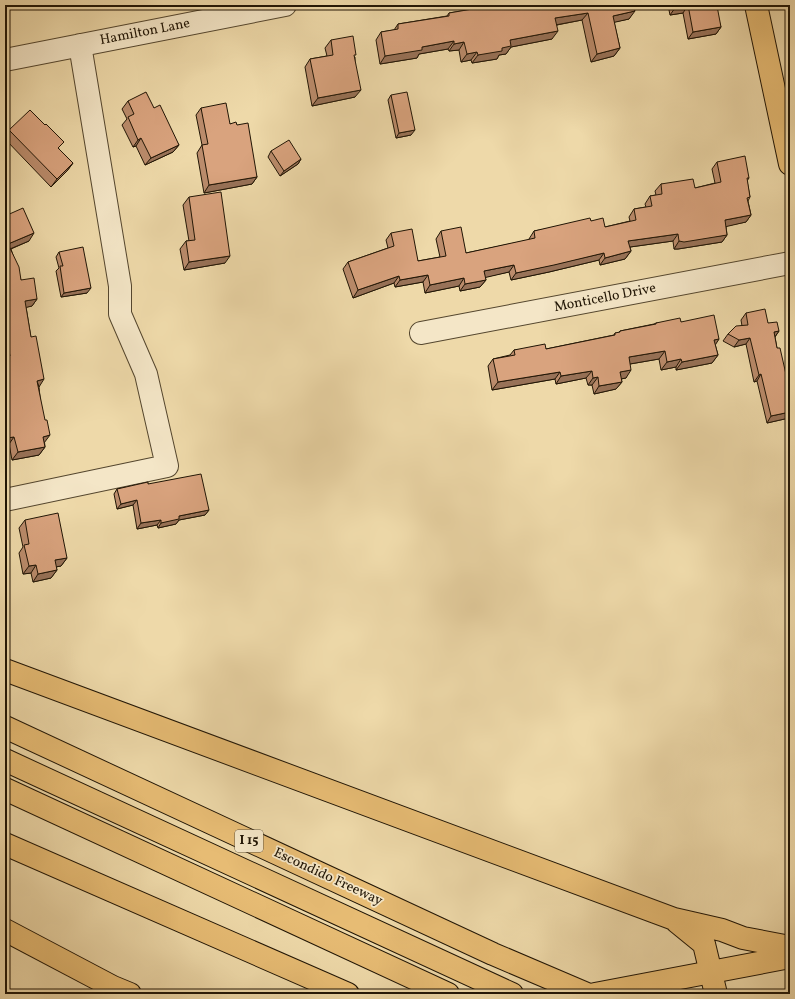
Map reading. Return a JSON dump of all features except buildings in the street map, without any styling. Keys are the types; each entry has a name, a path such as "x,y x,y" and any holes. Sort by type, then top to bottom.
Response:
{"main road":[{"path":"756,5 790,163"},
{"path":"5,670 674,919 722,930 743,938 790,947"},
{"name":"Escondido Freeway","path":"8,729 493,954 586,994"},
{"path":"5,760 512,994"},
{"path":"5,789 448,994"},
{"path":"5,844 348,994"},
{"path":"674,919 704,944 716,994"},
{"path":"5,930 122,992"},
{"path":"595,994 790,957"}],"street":[{"name":"Hamilton Lane","path":"5,60 285,5"},
{"path":"5,500 167,466 146,374 120,314 120,286 80,45"},
{"name":"Monticello Drive","path":"421,333 790,263"}]}
